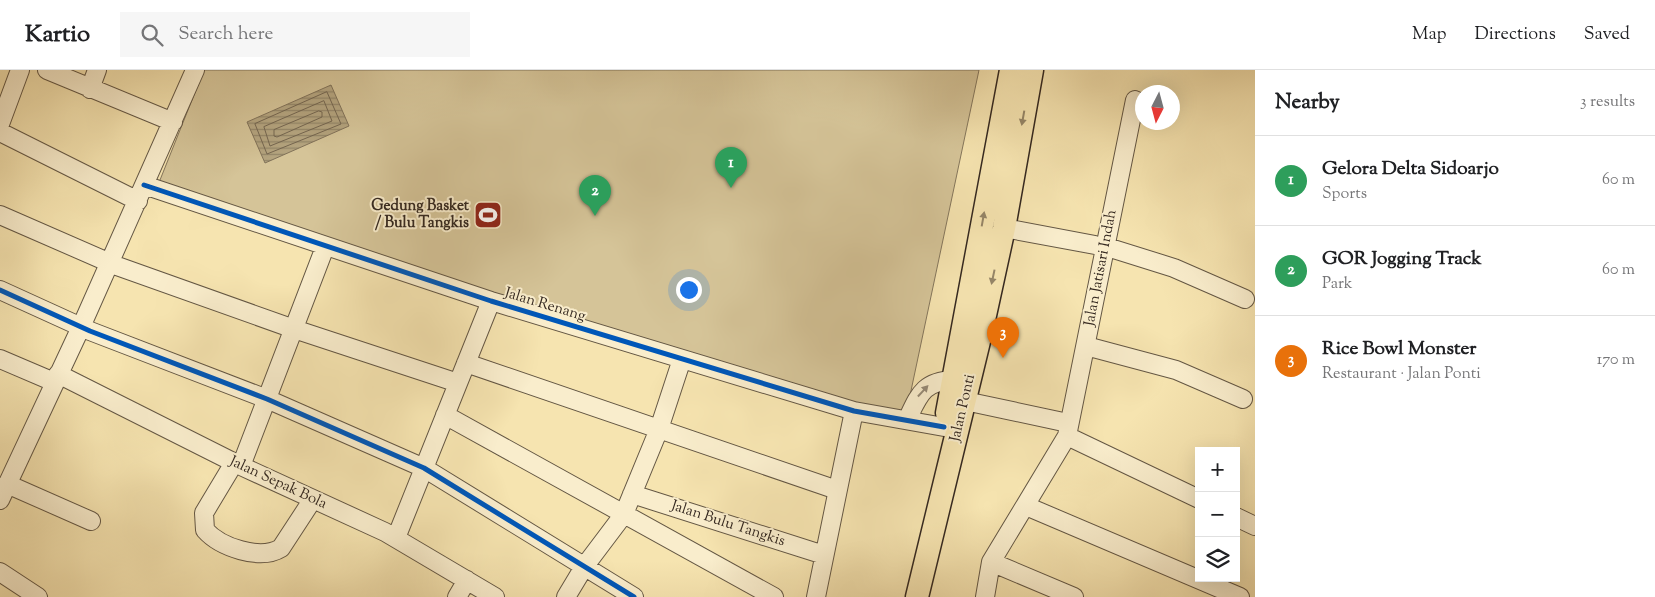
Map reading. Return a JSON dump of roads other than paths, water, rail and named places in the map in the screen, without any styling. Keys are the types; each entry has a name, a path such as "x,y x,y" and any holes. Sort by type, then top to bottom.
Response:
{"main road":[{"name":"Jalan Ponti","path":"917,597 965,401 973,327 1011,70"},
{"name":"Jalan Ponti","path":"905,597 954,380 1004,228 1032,70"}],"street":[{"path":"0,124 20,70"},
{"path":"47,70 90,90 173,122"},
{"path":"90,90 97,70"},
{"path":"90,521 4,492 110,263 195,70"},
{"name":"Jalan Jatisari Indah","path":"991,562 1026,506 1068,430 1086,346 1101,246 1135,100"},
{"name":"Jalan Renang","path":"0,132 141,193 325,247 491,301 854,410 944,427"},
{"path":"0,215 110,263 294,329 458,382"},
{"path":"1004,228 1101,246 1174,268 1245,299"},
{"path":"314,499 281,548 274,553 261,554 211,537 204,530 204,513 237,464 266,399 325,247"},
{"path":"0,290 81,327 266,399 424,468 634,597"},
{"path":"396,538 491,301"},
{"path":"1086,346 1176,370 1243,399"},
{"name":"Jalan Sepak Bola","path":"0,359 56,378 396,538 495,597"},
{"path":"566,597 584,567 624,514 659,429 682,359"},
{"path":"466,363 837,490"},
{"path":"906,420 917,398 927,386 939,380 954,380"},
{"path":"965,401 1068,430 1195,497"},
{"path":"816,597 854,410"},
{"path":"445,415 774,597"},
{"name":"Jalan Bulu Tangkis","path":"632,494 824,555"},
{"path":"1026,506 1240,597"},
{"path":"1240,519 1255,526"},
{"path":"985,597 991,562 1074,597"},
{"path":"0,572 38,597"},
{"path":"457,597 467,580"}],"water":[{"path":"331,85 349,126 265,163 247,122"}],"place":[{"name":"Gelora Delta Sidoarjo","path":"731,188"},
{"name":"Gedung Basket / Bulu Tangkis","path":"488,215"},
{"name":"GOR Jogging Track","path":"595,216"},
{"name":"Rice Bowl Monster","path":"1003,358"}]}
